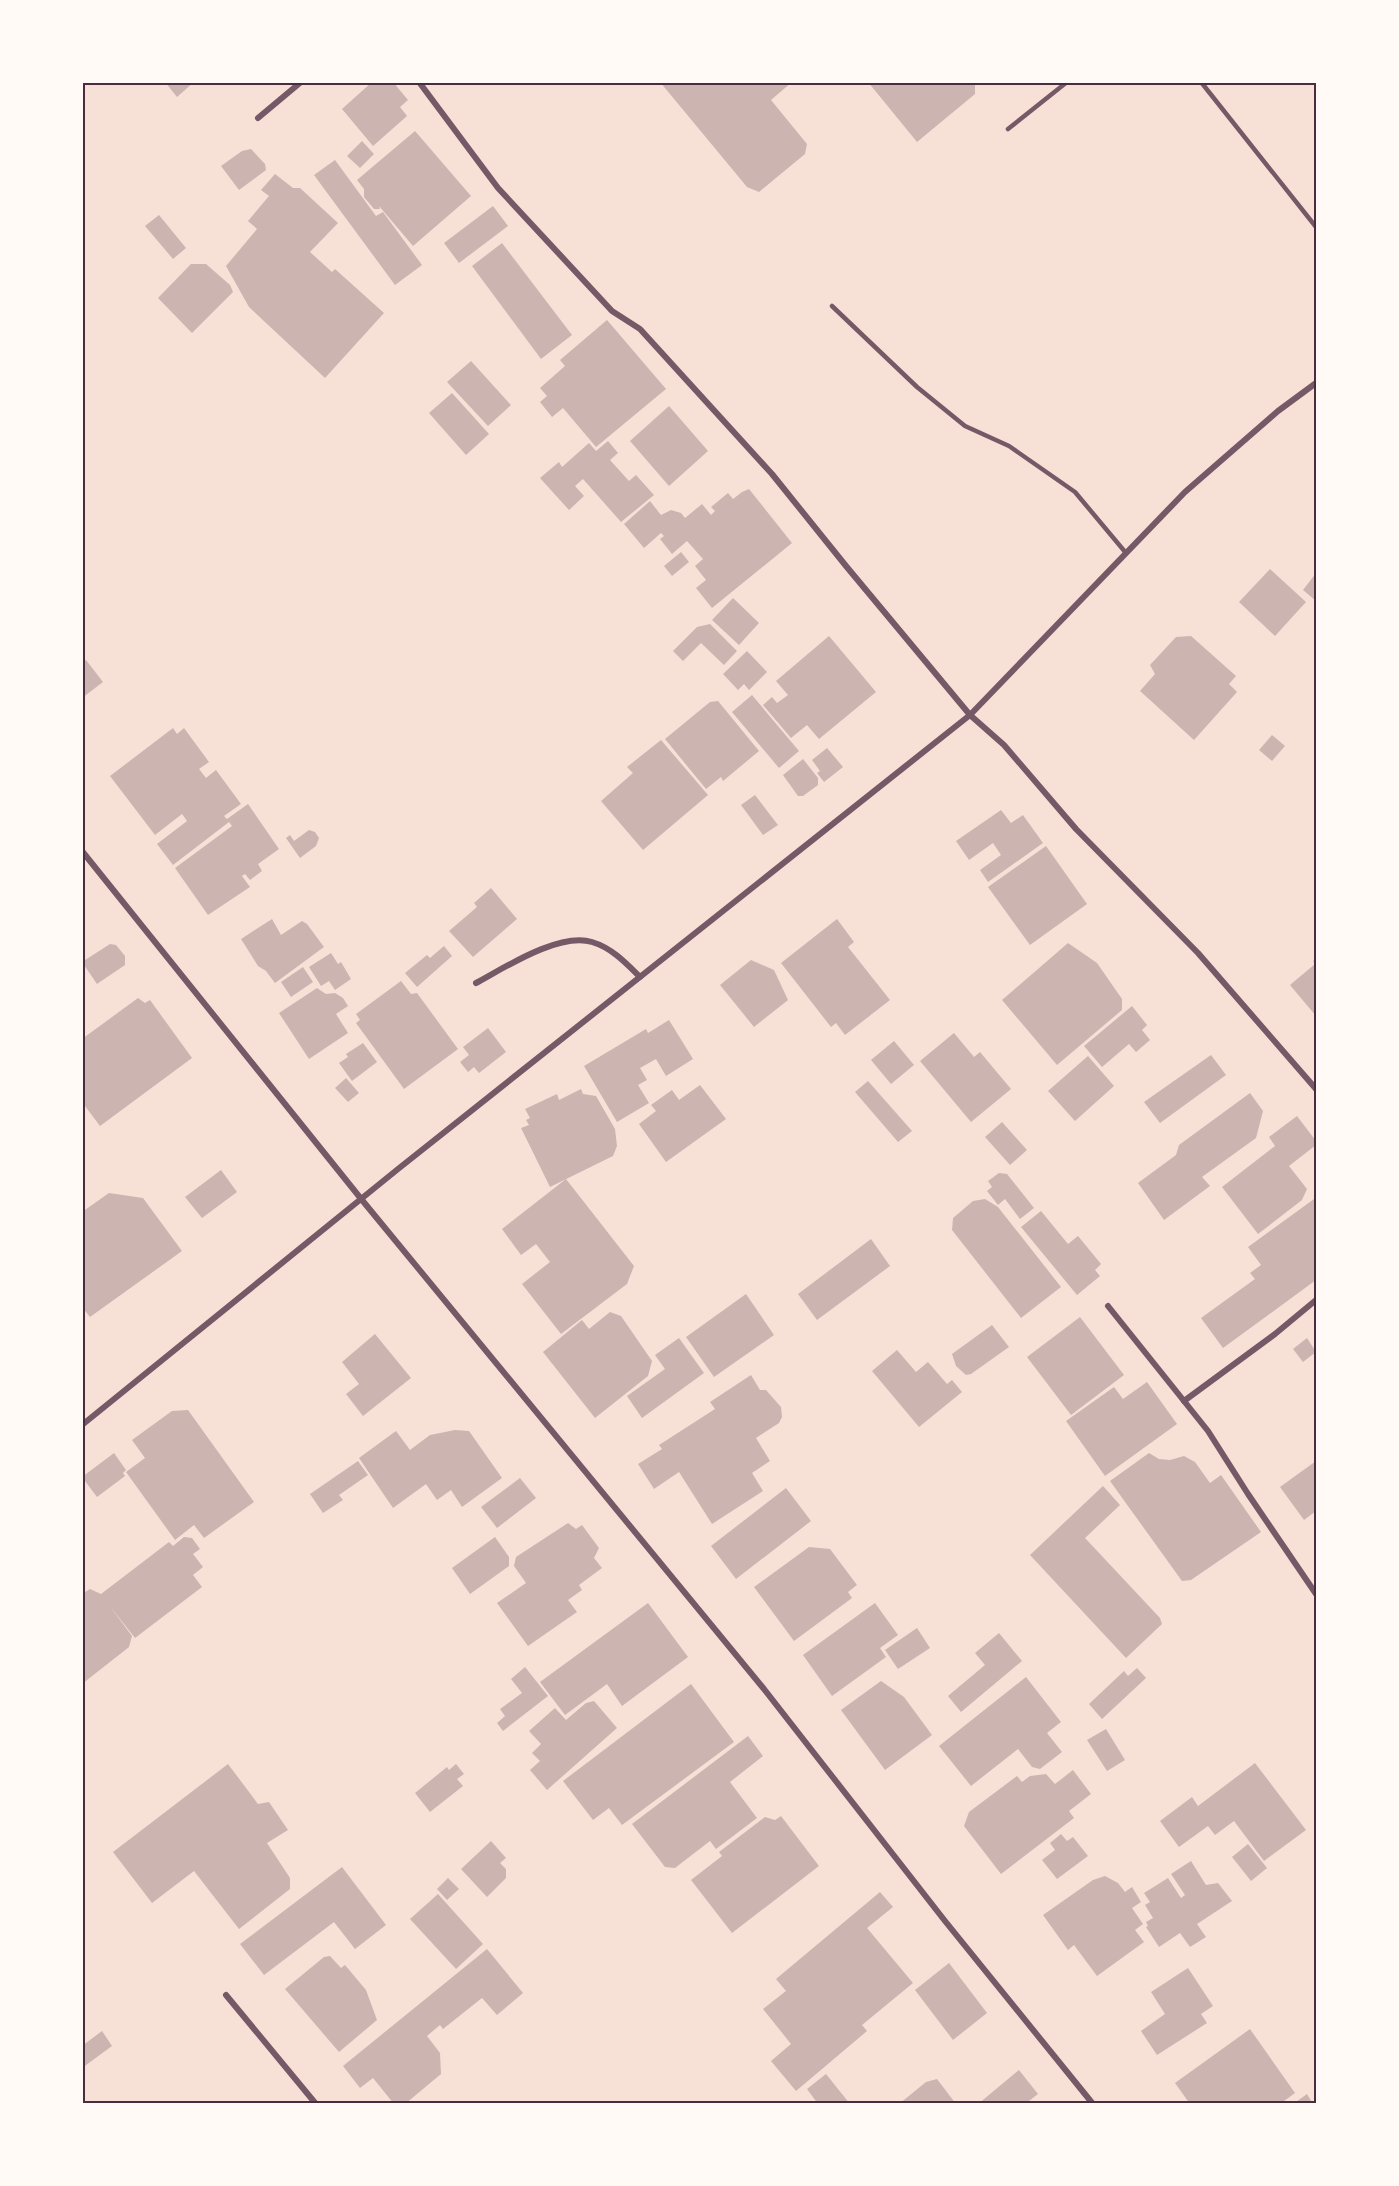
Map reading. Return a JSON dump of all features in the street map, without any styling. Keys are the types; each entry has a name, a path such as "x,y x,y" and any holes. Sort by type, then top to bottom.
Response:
{"street":[{"path":"258,118 301,82"},
{"path":"419,82 498,188 612,311 640,329 772,474 970,715 1004,745 1076,829 1198,953 1317,1089"},
{"path":"82,1425 970,715 1185,492 1278,411 1317,383"},
{"path":"82,851 198,992 362,1200 764,1689 945,1921 1093,2103"},
{"path":"476,983 517,960 560,942 590,941 619,955 640,977"},
{"path":"1184,1401 1317,1300"},
{"path":"1107,1306 1208,1431 1317,1594"},
{"path":"226,1995 316,2103"}],"lane":[{"path":"1008,129 1067,82"},
{"path":"1200,82 1317,227"},
{"path":"832,306 917,387 964,426 1010,446 1075,492 1126,553"}],"building":[{"path":"165,82 194,82 177,97"},
{"path":"372,82 393,82 408,100 400,107 407,116 373,146 342,109"},
{"path":"660,82 792,82 771,100 807,144 805,154 759,192 747,187"},
{"path":"868,82 973,82 975,94 917,142"},
{"path":"415,131 471,196 413,246 379,206 380,209 374,209 364,197 364,189 357,180"},
{"path":"362,141 374,154 360,168 347,156"},
{"path":"251,149 265,164 266,170 239,190 221,166 242,151"},
{"path":"335,160 376,216 383,212 422,265 395,285 314,175"},
{"path":"275,174 293,188 300,188 338,223 310,252 332,272 335,269 384,313 325,378 249,307 226,266 257,229 248,221 269,196 261,190"},
{"path":"493,206 508,226 459,263 444,243"},
{"path":"159,215 186,248 173,259 145,226"},
{"path":"502,243 572,335 541,359 472,266"},
{"path":"191,264 206,264 230,285 233,292 192,333 158,298"},
{"path":"607,320 666,389 596,447 563,408 552,417 540,402 547,396 540,388 565,366 560,360"},
{"path":"471,361 511,405 488,426 447,382"},
{"path":"452,393 489,434 466,455 429,413"},
{"path":"669,406 708,451 669,486 630,441"},
{"path":"608,441 618,453 610,460 629,481 636,475 654,495 621,522 583,479 575,486 584,496 569,510 540,478 559,462 562,467 589,443 596,451"},
{"path":"749,489 792,543 712,608 696,588 706,580 695,566 703,559 687,541 672,554 660,539 664,536 661,533 644,548 624,524 650,501 661,515 671,510 681,513 685,518 702,504 711,515 715,511 711,507 728,493 733,499"},
{"path":"681,552 689,562 672,576 664,566"},
{"path":"1270,569 1306,602 1275,636 1239,602"},
{"path":"1316,573 1316,601 1303,590"},
{"path":"733,598 759,623 739,645 712,620"},
{"path":"710,624 737,651 724,665 701,643 683,661 673,651 697,627"},
{"path":"829,636 876,692 819,739 807,725 791,738 763,705 772,697 777,703 788,695 776,681"},
{"path":"1191,636 1236,676 1229,684 1237,692 1194,740 1140,691 1155,674 1150,665 1176,637"},
{"path":"747,651 767,672 749,690 744,684 738,690 723,674"},
{"path":"86,660 103,682 82,698 82,663"},
{"path":"752,695 799,751 779,768 732,712"},
{"path":"718,701 759,751 723,781 721,777 706,789 665,739 710,702"},
{"path":"173,728 177,734 184,728 209,762 199,769 206,778 216,770 241,804 224,816 227,819 248,804 279,849 258,864 262,871 250,880 245,874 242,876 250,887 208,915 175,868 232,826 229,822 173,865 157,844 187,821 182,814 155,835 110,776"},
{"path":"1272,735 1285,746 1272,761 1259,750"},
{"path":"661,740 708,795 643,850 601,801 633,773 627,767"},
{"path":"827,748 843,767 824,782 817,773 820,771 812,760"},
{"path":"803,759 818,778 818,785 803,796 798,796 783,775"},
{"path":"755,795 778,825 763,835 741,805"},
{"path":"1001,810 1011,823 1023,815 1043,843 988,882 980,870 1001,855 993,843 969,860 956,841"},
{"path":"309,830 315,832 319,838 316,846 300,858 286,838 290,835 294,841"},
{"path":"1046,846 1087,904 1030,945 988,887"},
{"path":"491,888 517,919 473,957 449,931 477,907 474,903"},
{"path":"272,919 281,935 302,921 307,924 324,947 275,983 266,971 258,966 241,939"},
{"path":"837,919 854,942 848,947 890,1000 845,1035 836,1023 831,1027 781,963"},
{"path":"1068,943 1097,963 1122,999 1122,1010 1057,1065 1002,1000"},
{"path":"110,944 116,945 125,956 125,965 97,984 82,962"},
{"path":"444,946 452,956 417,987 405,973 427,955 430,958"},
{"path":"331,953 338,964 341,962 351,979 335,990 329,981 321,986 309,967"},
{"path":"1316,958 1316,1016 1290,985 1315,964 1313,961"},
{"path":"751,960 774,970 788,1000 754,1027 720,985"},
{"path":"303,967 313,982 291,997 281,982"},
{"path":"401,981 411,994 417,993 458,1049 404,1089 356,1023 360,1020 356,1014"},
{"path":"317,988 326,994 335,993 343,998 348,1006 336,1014 348,1033 309,1059 279,1013"},
{"path":"138,998 145,1003 150,1000 192,1058 100,1126 82,1102 82,1039"},
{"path":"1132,1006 1147,1025 1142,1030 1150,1040 1136,1052 1129,1044 1102,1067 1084,1046"},
{"path":"669,1020 693,1059 666,1076 656,1059 640,1068 647,1080 638,1085 649,1103 617,1122 584,1066 646,1029 648,1033"},
{"path":"488,1028 506,1052 479,1073 474,1067 468,1072 460,1062 469,1055 463,1047"},
{"path":"954,1033 974,1057 980,1052 1011,1089 971,1122 920,1061"},
{"path":"894,1041 914,1065 891,1084 871,1060"},
{"path":"363,1043 377,1062 352,1081 339,1063 348,1057 346,1054"},
{"path":"1211,1055 1226,1075 1160,1123 1144,1102"},
{"path":"1088,1056 1114,1086 1075,1121 1048,1091"},
{"path":"346,1078 359,1093 348,1102 335,1088"},
{"path":"868,1081 912,1131 898,1142 855,1092"},
{"path":"700,1085 726,1119 666,1162 639,1124 656,1111 651,1105 672,1090 679,1100"},
{"path":"581,1089 583,1094 596,1096 615,1129 617,1146 613,1156 550,1187 521,1128 529,1125 526,1120 530,1118 525,1109 557,1094 559,1100"},
{"path":"1250,1093 1263,1111 1256,1138 1202,1177 1210,1186 1164,1220 1138,1183 1176,1155 1179,1145"},
{"path":"1297,1116 1316,1141 1316,1145 1289,1166 1307,1189 1302,1200 1258,1234 1222,1187 1275,1146 1269,1137"},
{"path":"1002,1122 1027,1150 1010,1165 985,1137"},
{"path":"221,1170 237,1192 202,1218 185,1197"},
{"path":"999,1173 1007,1174 1034,1208 1020,1219 1005,1199 998,1205 987,1191 992,1187 988,1181"},
{"path":"566,1179 634,1266 627,1284 561,1334 522,1284 550,1262 536,1244 521,1255 502,1229"},
{"path":"109,1193 143,1198 182,1251 90,1317 82,1307 82,1212"},
{"path":"985,1199 998,1207 1061,1287 1021,1318 952,1230 953,1218 973,1201"},
{"path":"1314,1199 1316,1203 1316,1280 1223,1348 1201,1318 1255,1279 1250,1273 1261,1265 1248,1247"},
{"path":"1041,1211 1068,1244 1078,1236 1101,1264 1095,1270 1100,1276 1077,1295 1021,1227"},
{"path":"871,1239 890,1266 817,1320 798,1294"},
{"path":"746,1294 774,1335 714,1377 686,1337"},
{"path":"610,1312 621,1316 652,1361 648,1376 595,1418 543,1352 582,1320 589,1329"},
{"path":"1080,1317 1124,1375 1071,1415 1027,1357"},
{"path":"992,1325 1009,1347 971,1374 966,1375 956,1366 952,1354"},
{"path":"375,1334 411,1378 363,1416 346,1394 359,1384 342,1362"},
{"path":"679,1338 704,1373 642,1418 627,1396 665,1369 655,1355"},
{"path":"1307,1338 1316,1352 1303,1362 1293,1349"},
{"path":"897,1350 916,1372 928,1362 947,1384 952,1380 962,1392 919,1427 872,1371"},
{"path":"751,1375 760,1390 766,1390 781,1407 782,1417 779,1423 756,1438 770,1461 752,1473 763,1491 712,1524 679,1472 654,1489 638,1464 662,1449 659,1445 715,1409 710,1402"},
{"path":"1147,1382 1177,1424 1105,1476 1066,1421 1114,1387 1123,1399"},
{"path":"188,1410 254,1502 204,1538 194,1525 175,1540 126,1472 145,1458 132,1440 172,1411"},
{"path":"455,1430 469,1431 502,1478 462,1507 451,1490 437,1500 426,1484 393,1508 359,1458 396,1431 410,1450 430,1435"},
{"path":"114,1453 126,1470 123,1473 125,1476 97,1497 82,1477"},
{"path":"1149,1453 1159,1459 1170,1460 1184,1456 1195,1462 1210,1483 1221,1475 1261,1532 1191,1580 1182,1581 1110,1481"},
{"path":"358,1461 368,1475 339,1495 343,1500 323,1513 310,1494"},
{"path":"1316,1461 1316,1511 1304,1520 1280,1487"},
{"path":"520,1478 536,1498 497,1528 481,1507"},
{"path":"1103,1486 1120,1505 1085,1538 1160,1618 1162,1624 1126,1658 1030,1555"},
{"path":"786,1488 811,1521 736,1579 711,1546"},
{"path":"568,1523 576,1529 582,1525 599,1548 594,1558 602,1568 579,1585 582,1590 568,1600 577,1612 528,1646 497,1603 526,1583 514,1566 516,1557"},
{"path":"184,1537 192,1538 200,1549 193,1554 203,1567 193,1575 202,1587 135,1638 109,1605 132,1636 129,1647 82,1684 82,1594 90,1589 101,1594 169,1542 173,1546"},
{"path":"495,1537 509,1557 509,1566 470,1594 452,1568"},
{"path":"809,1547 830,1549 857,1585 848,1592 852,1598 794,1641 754,1587"},
{"path":"648,1603 688,1657 622,1706 607,1684 565,1715 540,1682"},
{"path":"875,1603 898,1635 880,1648 886,1657 832,1696 803,1655"},
{"path":"917,1628 930,1648 898,1669 885,1650"},
{"path":"999,1633 1022,1661 961,1712 948,1696 985,1665 975,1653"},
{"path":"525,1667 548,1696 503,1731 497,1723 505,1716 500,1709 522,1693 511,1679"},
{"path":"1137,1668 1146,1678 1102,1719 1089,1704 1124,1671 1128,1676"},
{"path":"1026,1677 1061,1722 1047,1733 1062,1752 1040,1769 1032,1767 1018,1749 971,1786 939,1746"},
{"path":"881,1681 904,1697 932,1735 885,1770 841,1710"},
{"path":"691,1684 734,1742 622,1825 609,1808 593,1820 563,1781"},
{"path":"594,1701 617,1728 547,1790 530,1770 540,1761 532,1753 541,1744 529,1731 555,1708 566,1720 586,1703"},
{"path":"1106,1729 1125,1760 1107,1771 1087,1740"},
{"path":"748,1736 763,1756 730,1782 757,1818 716,1849 710,1841 675,1868 665,1867 632,1824"},
{"path":"1255,1763 1306,1830 1264,1861 1234,1821 1215,1835 1208,1826 1179,1847 1160,1821 1192,1797 1198,1806"},
{"path":"228,1764 258,1804 269,1802 288,1830 267,1843 290,1878 290,1889 239,1929 194,1871 152,1903 113,1852"},
{"path":"456,1764 464,1774 457,1779 463,1786 430,1812 415,1793 447,1767 449,1770"},
{"path":"1073,1770 1091,1794 1069,1811 1074,1818 1001,1874 964,1826 969,1812 1017,1776 1022,1782 1030,1776 1046,1774 1055,1784"},
{"path":"781,1816 819,1866 732,1933 691,1880 722,1856 719,1852 765,1817 775,1820"},
{"path":"1061,1834 1067,1841 1073,1837 1088,1856 1057,1879 1042,1860 1055,1850 1050,1843"},
{"path":"491,1841 506,1858 500,1863 506,1869 506,1878 487,1897 461,1869"},
{"path":"1248,1844 1267,1868 1251,1881 1232,1857"},
{"path":"1191,1861 1206,1885 1218,1883 1232,1901 1197,1924 1206,1937 1190,1947 1180,1933 1159,1947 1146,1927 1148,1926 1146,1922 1153,1918 1145,1905 1150,1902 1144,1893 1168,1878 1181,1898 1185,1895 1171,1874"},
{"path":"342,1867 386,1925 355,1949 334,1922 264,1975 240,1944"},
{"path":"1105,1876 1118,1883 1125,1892 1132,1887 1141,1902 1132,1908 1143,1924 1135,1930 1144,1942 1097,1976 1074,1945 1068,1950 1043,1915 1093,1880"},
{"path":"448,1878 459,1889 447,1900 437,1889"},
{"path":"880,1892 893,1907 867,1928 913,1983 862,2025 867,2031 796,2091 771,2061 791,2044 763,2009 786,1991 776,1979"},
{"path":"438,1894 483,1944 456,1969 410,1919"},
{"path":"487,1949 523,1993 497,2015 482,1998 443,2029 440,2025 427,2036 440,2053 441,2074 405,2104 394,2104 373,2078 360,2088 343,2066"},
{"path":"330,1956 341,1968 345,1965 366,1990 377,2020 339,2052 285,1989 324,1957"},
{"path":"949,1963 987,2013 953,2040 915,1990"},
{"path":"1188,1968 1213,2006 1201,2014 1207,2023 1157,2055 1141,2031 1165,2014 1151,1992"},
{"path":"1250,2029 1295,2093 1280,2104 1190,2104 1175,2083"},
{"path":"102,2031 112,2046 82,2068 82,2046"},
{"path":"1019,2070 1038,2094 1025,2104 978,2104"},
{"path":"826,2074 850,2104 818,2104 807,2089"},
{"path":"937,2079 956,2104 899,2104 926,2082"},
{"path":"1307,2094 1313,2104 1293,2104"}]}
